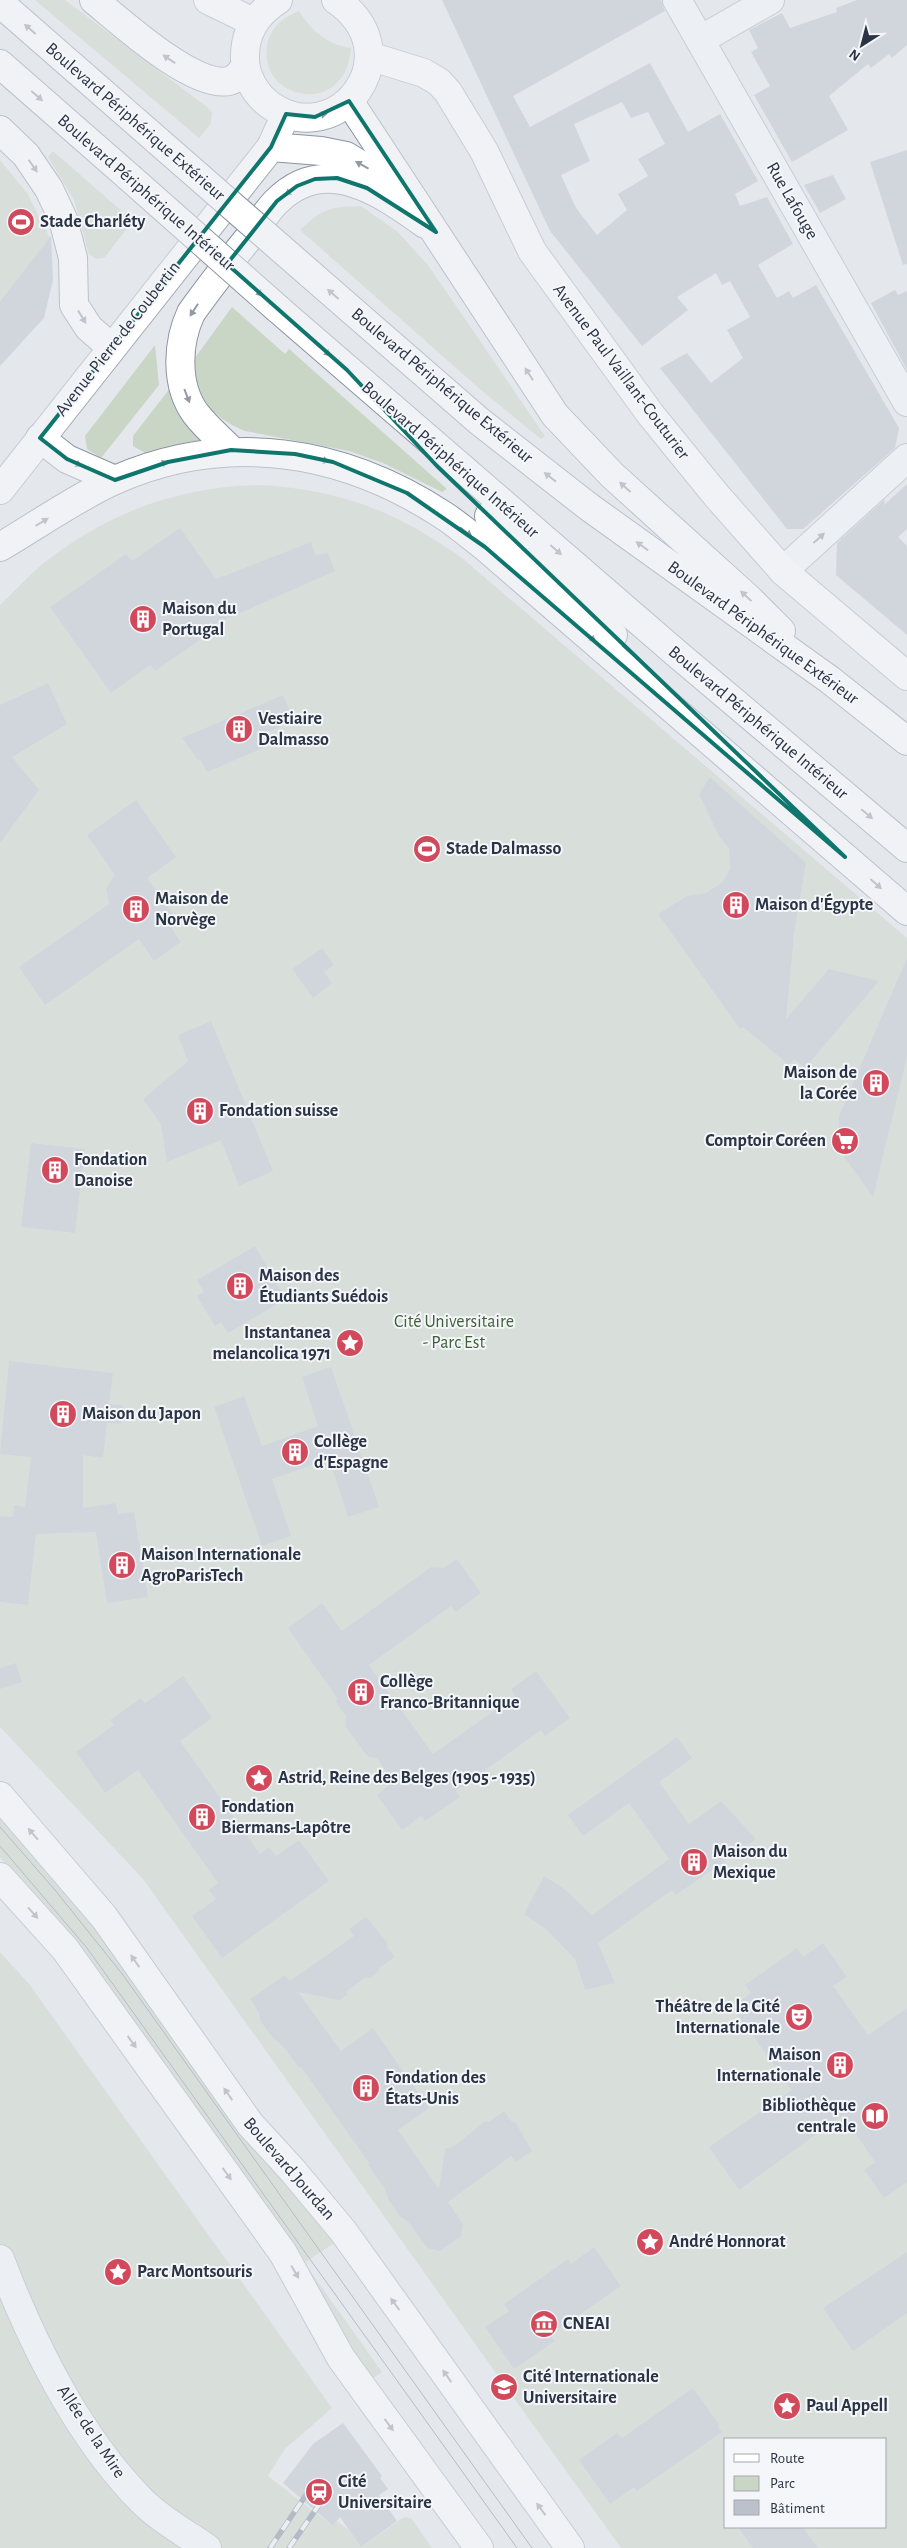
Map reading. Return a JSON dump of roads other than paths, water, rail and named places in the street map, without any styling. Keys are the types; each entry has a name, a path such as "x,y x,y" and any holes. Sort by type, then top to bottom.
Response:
{"main road":[{"path":"94,0 167,58 201,77 212,81 230,81 237,78 245,66"},
{"path":"208,0 253,22"},
{"path":"278,0 266,8 253,22 245,51 245,66 256,92 265,101 286,114 315,117 329,113 349,100 362,85 367,71 369,56 367,39 360,23 349,9 336,0"},
{"name":"Boulevard Périphérique Extérieur","path":"0,3 479,421 605,519 830,680 907,741"},
{"name":"Avenue Paul Vaillant-Couturier","path":"369,56 424,73 448,92 484,151 532,251 650,415 716,496 783,571 907,676"},
{"name":"Boulevard Périphérique Intérieur","path":"0,64 347,370 676,654 907,848"},
{"path":"349,100 417,201 555,415 612,475 749,599 830,680"},
{"name":"Avenue Pierre de Coubertin","path":"0,490 270,147 286,114"},
{"path":"0,130 26,155 49,189 63,219 73,258 74,305 89,328 111,347"},
{"path":"270,147 320,151 346,156 417,201"},
{"path":"231,450 196,413 186,396 179,348 184,328 191,314 277,201 297,186 315,179 349,181 384,196 436,232"},
{"path":"347,370 437,466 845,857"},
{"path":"40,438 68,459 115,480"},
{"path":"0,547 115,480 168,462 231,450 295,454 333,462 407,493 444,515 485,547 907,911"},
{"name":"Boulevard Jourdan","path":"0,1796 104,1917 250,2124 293,2171 343,2231 570,2548"},
{"path":"0,1877 65,1949 284,2253 341,2358 479,2548"}],"street":[{"name":"Rue Lafouge","path":"677,0 907,402"},
{"path":"700,40 770,0"},
{"path":"783,571 907,458"},
{"name":"Allée de la Mire","path":"0,2259 11,2287 53,2375 77,2418 100,2450 144,2502 207,2548"}],"tram line":[{"path":"0,1827 55,1890 123,1975 532,2548"},
{"path":"0,1846 87,1948 517,2548"}],"railway":[{"path":"270,2548 308,2492"},
{"path":"289,2548 321,2502"}],"place":[{"name":"Stade Charléty","path":"21,222"},
{"name":"Maison du Portugal","path":"143,619"},
{"name":"Vestiaire Dalmasso","path":"239,729"},
{"name":"Stade Dalmasso","path":"427,849"},
{"name":"Maison d'Égypte","path":"736,905"},
{"name":"Maison de Norvège","path":"136,909"},
{"name":"Maison de la Corée","path":"876,1083"},
{"name":"Fondation suisse","path":"200,1111"},
{"name":"Comptoir Coréen","path":"845,1141"},
{"name":"Fondation Danoise","path":"55,1170"},
{"name":"Maison des Étudiants Suédois","path":"240,1286"},
{"name":"Instantanea melancolica 1971","path":"350,1343"},
{"name":"Maison du Japon","path":"63,1414"},
{"name":"Collège d'Espagne","path":"295,1452"},
{"name":"Maison Internationale AgroParisTech","path":"122,1565"},
{"name":"Collège Franco-Britannique","path":"361,1692"},
{"name":"Astrid, Reine des Belges (1905 - 1935)","path":"259,1778"},
{"name":"Fondation Biermans-Lapôtre","path":"202,1817"},
{"name":"Maison du Mexique","path":"694,1862"},
{"name":"Théâtre de la Cité Internationale","path":"799,2017"},
{"name":"Maison Internationale","path":"840,2065"},
{"name":"Fondation des États-Unis","path":"366,2088"},
{"name":"Bibliothèque centrale","path":"875,2116"},
{"name":"André Honnorat","path":"650,2242"},
{"name":"Parc Montsouris","path":"118,2272"},
{"name":"CNEAI","path":"544,2324"},
{"name":"Cité Internationale Universitaire","path":"504,2387"},
{"name":"Paul Appell","path":"787,2406"},
{"name":"Cité Universitaire","path":"319,2492"}],"park label":[{"name":"Cité Universitaire - Parc Est","path":"454,1332"}]}
